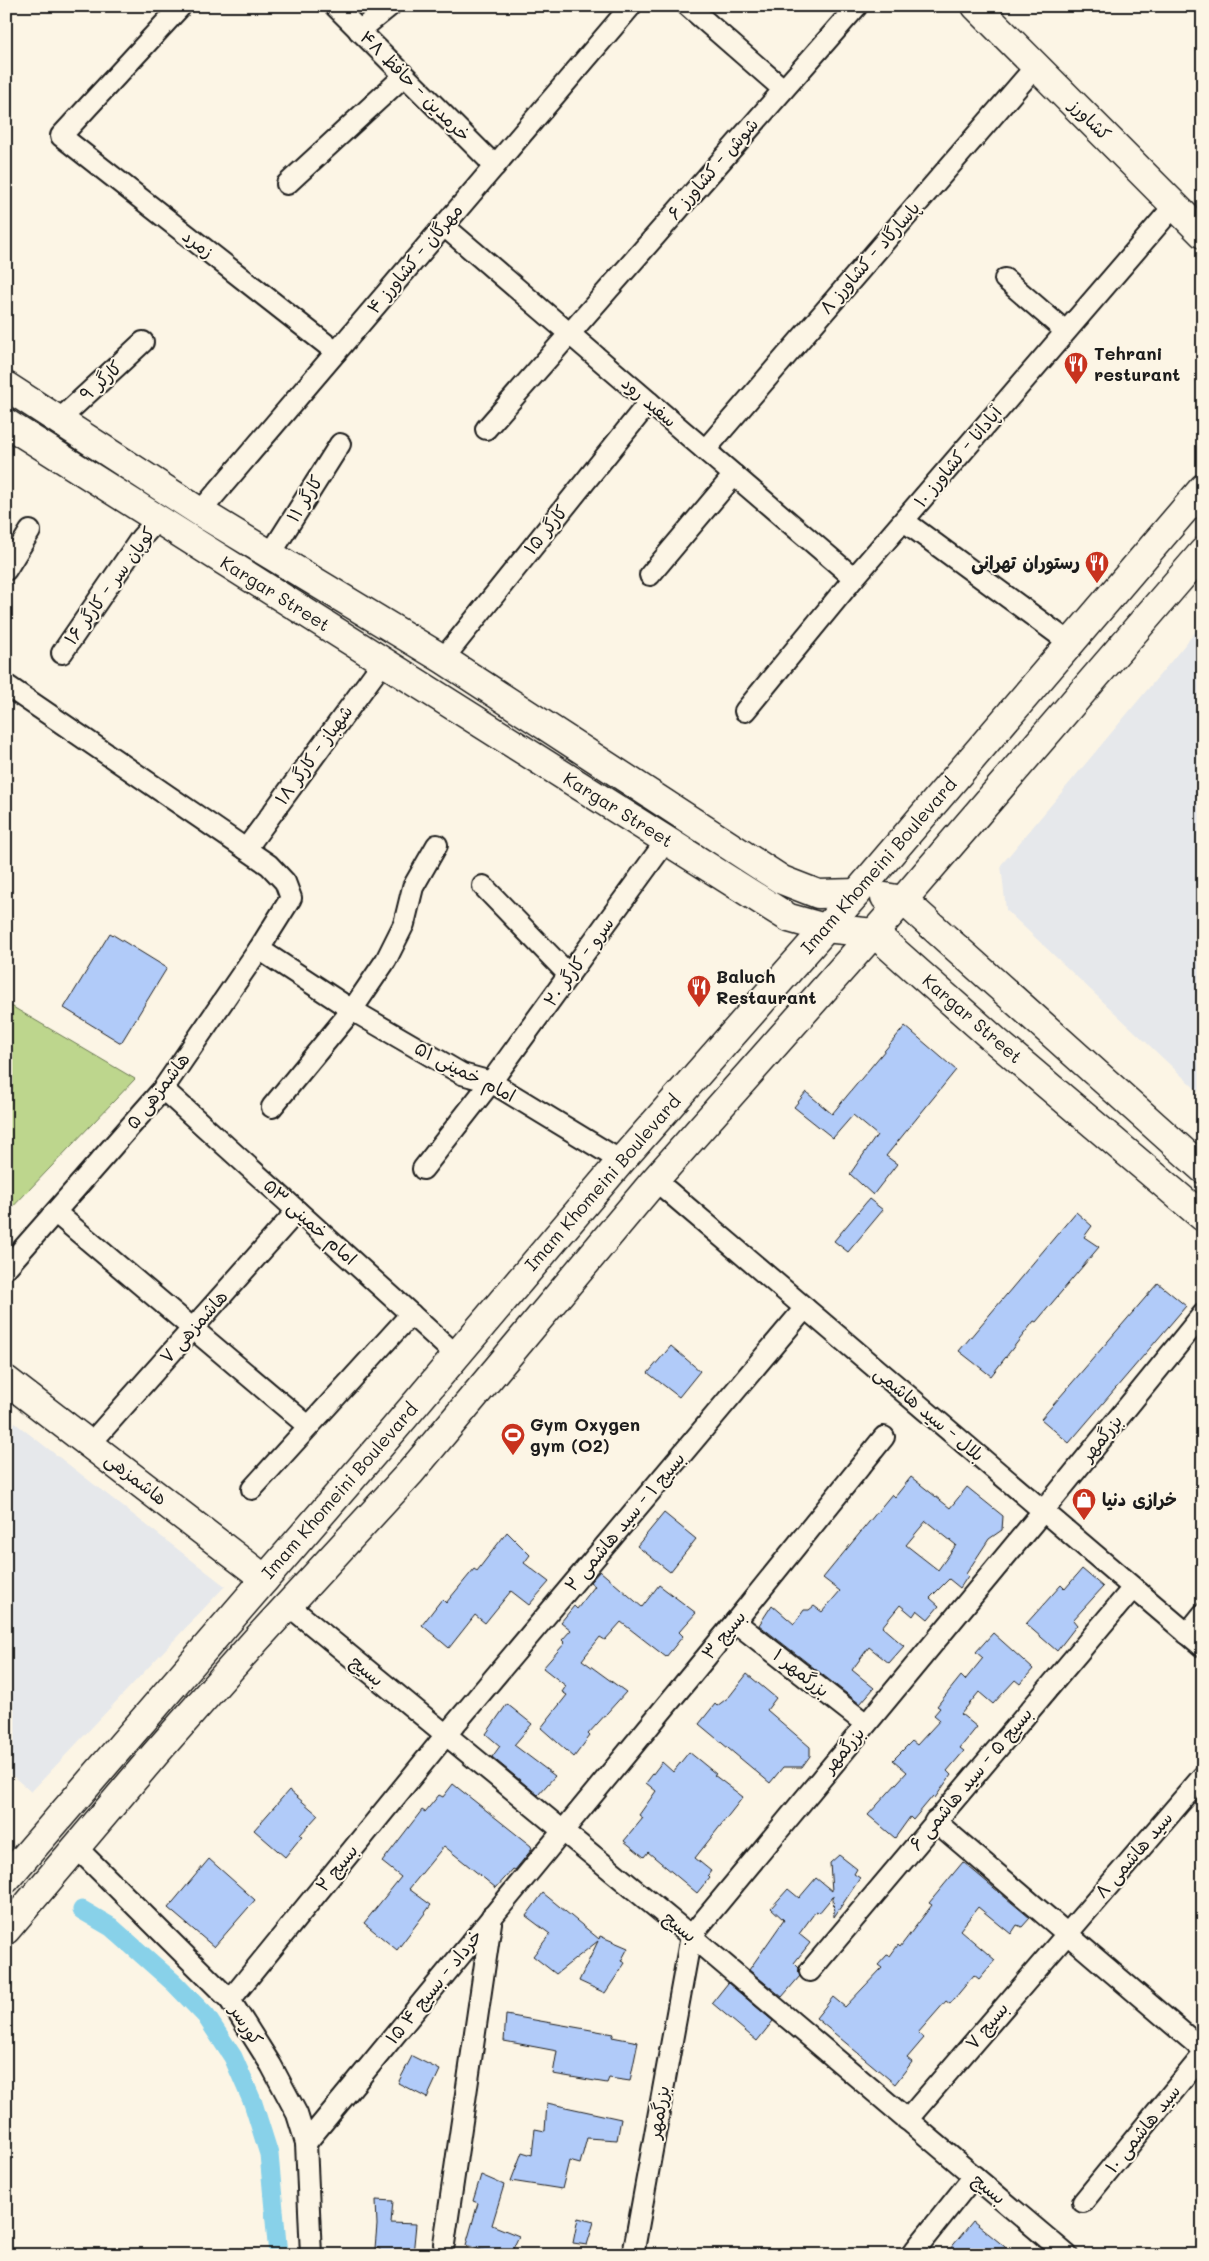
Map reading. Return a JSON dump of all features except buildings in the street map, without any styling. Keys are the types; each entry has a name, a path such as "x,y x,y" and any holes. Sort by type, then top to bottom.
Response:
{"main road":[{"name":"کشاورز","path":"976,6 1203,234"},
{"name":"Kargar Street","path":"6,386 200,512 443,659 782,880 818,894 857,893 902,900"},
{"name":"Kargar Street","path":"6,423 789,918 825,928 874,933 997,1042 1203,1217"},
{"name":"Imam Khomeini Boulevard","path":"11,1869 265,1579 621,1161 857,893 1203,488"},
{"name":"Imam Khomeini Boulevard","path":"6,1930 156,1753 288,1605 410,1473 655,1180 874,933 1203,552"},
{"path":"424,688 443,659"},
{"path":"902,900 1203,1168"},
{"path":"997,1042 993,1027 999,1013 1008,1008 1018,1008 1028,1012"},
{"name":"هاشمزهی","path":"6,1380 265,1579"}],"street":[{"name":"زمرد","path":"180,6 61,136 336,352"},
{"name":"خرمدین - حافظ ۴۸","path":"335,6 495,166"},
{"path":"359,31 390,6"},
{"name":"مهرگان - کشاورز ۴","path":"200,512 631,6"},
{"path":"688,6 783,89"},
{"name":"شوش - کشاورز ۶","path":"486,429 857,6"},
{"name":"پاسارگاد - کشاورز ۸","path":"705,450 1036,66"},
{"path":"287,184 404,76"},
{"name":"آپادانا - کشاورز ۱۰","path":"745,711 854,578 1174,206"},
{"name":"سفید رود","path":"444,226 854,578"},
{"path":"1005,278 1065,331"},
{"name":"کارگر ۹","path":"59,420 143,342"},
{"name":"کارگر ۱۵","path":"443,659 649,402"},
{"name":"کارگر ۱۱","path":"270,555 340,444"},
{"path":"650,575 734,475"},
{"name":"کوپان سر - کارگر ۱۶","path":"62,654 141,538 158,519"},
{"path":"904,521 1070,643"},
{"path":"6,570 30,531"},
{"name":"شهباز - کارگر ۱۸","path":"246,849 383,662"},
{"path":"6,685 246,849"},
{"name":"سرو - کارگر ۲۰","path":"423,1169 491,1082 666,841"},
{"path":"272,1107 352,1010 386,960 404,924 413,887 437,845"},
{"name":"هاشمزهی ۵","path":"6,1268 56,1214 163,1088 259,949 290,898 285,882 269,865 246,849"},
{"path":"483,886 569,975"},
{"name":"امام خمینی ۵۱","path":"259,949 352,1010 462,1074 491,1082 621,1161"},
{"name":"امام خمینی ۵۳","path":"163,1088 456,1355"},
{"name":"بلال - سید هاشمی","path":"655,1180 1203,1647"},
{"name":"هاشمزهی ۷","path":"90,1444 297,1211"},
{"path":"56,1214 308,1426"},
{"name":"بسیج ۱ - سید هاشمی ۲","path":"445,1736 805,1308"},
{"path":"252,1489 411,1314"},
{"name":"بزرگمهر","path":"632,2255 691,1936 1043,1511 1203,1314"},
{"name":"بسیج ۳","path":"562,1830 736,1622 884,1437"},
{"name":"بسیج ۵ - سید هاشمی ۶","path":"810,1971 1133,1588"},
{"name":"بسیج","path":"288,1605 445,1736 691,1936 1067,2255"},
{"path":"1187,1634 1203,1614"},
{"name":"بزرگمهر ۱","path":"736,1622 866,1724"},
{"name":"بسیج ۲","path":"230,2000 445,1736"},
{"name":"سید هاشمی ۸","path":"1066,1933 1203,1776"},
{"path":"935,1822 1203,2050"},
{"name":"۱۵ خرداد - بسیج ۴","path":"306,2143 562,1830"},
{"name":"کورسر","path":"77,1848 230,2000 280,2081 297,2114 306,2143 311,2255"},
{"path":"444,2244 492,1916"},
{"name":"بسیج ۷","path":"907,2120 1066,1933"},
{"name":"سید هاشمی ۱۰","path":"1083,2202 1203,2056"},
{"path":"911,2255 974,2176"}],"shaded area":[{"path":"1203,623 1203,1096 1006,910 1001,865"},
{"path":"6,1416 225,1586 31,1792 6,1770"}],"green space":[{"path":"6,1003 135,1079 6,1214"}],"waterway":[{"path":"82,1910 111,1927 174,1983 206,2016 233,2057 253,2103 269,2154 278,2255"}],"place":[{"name":"Tehrani resturant","path":"1076,385"},
{"name":"رستوران تهرانی","path":"1097,584"},
{"name":"Baluch Restaurant","path":"699,1008"},
{"name":"Gym Oxygen gym (O2)","path":"513,1456"},
{"name":"خرازی دنیا","path":"1084,1521"}]}
